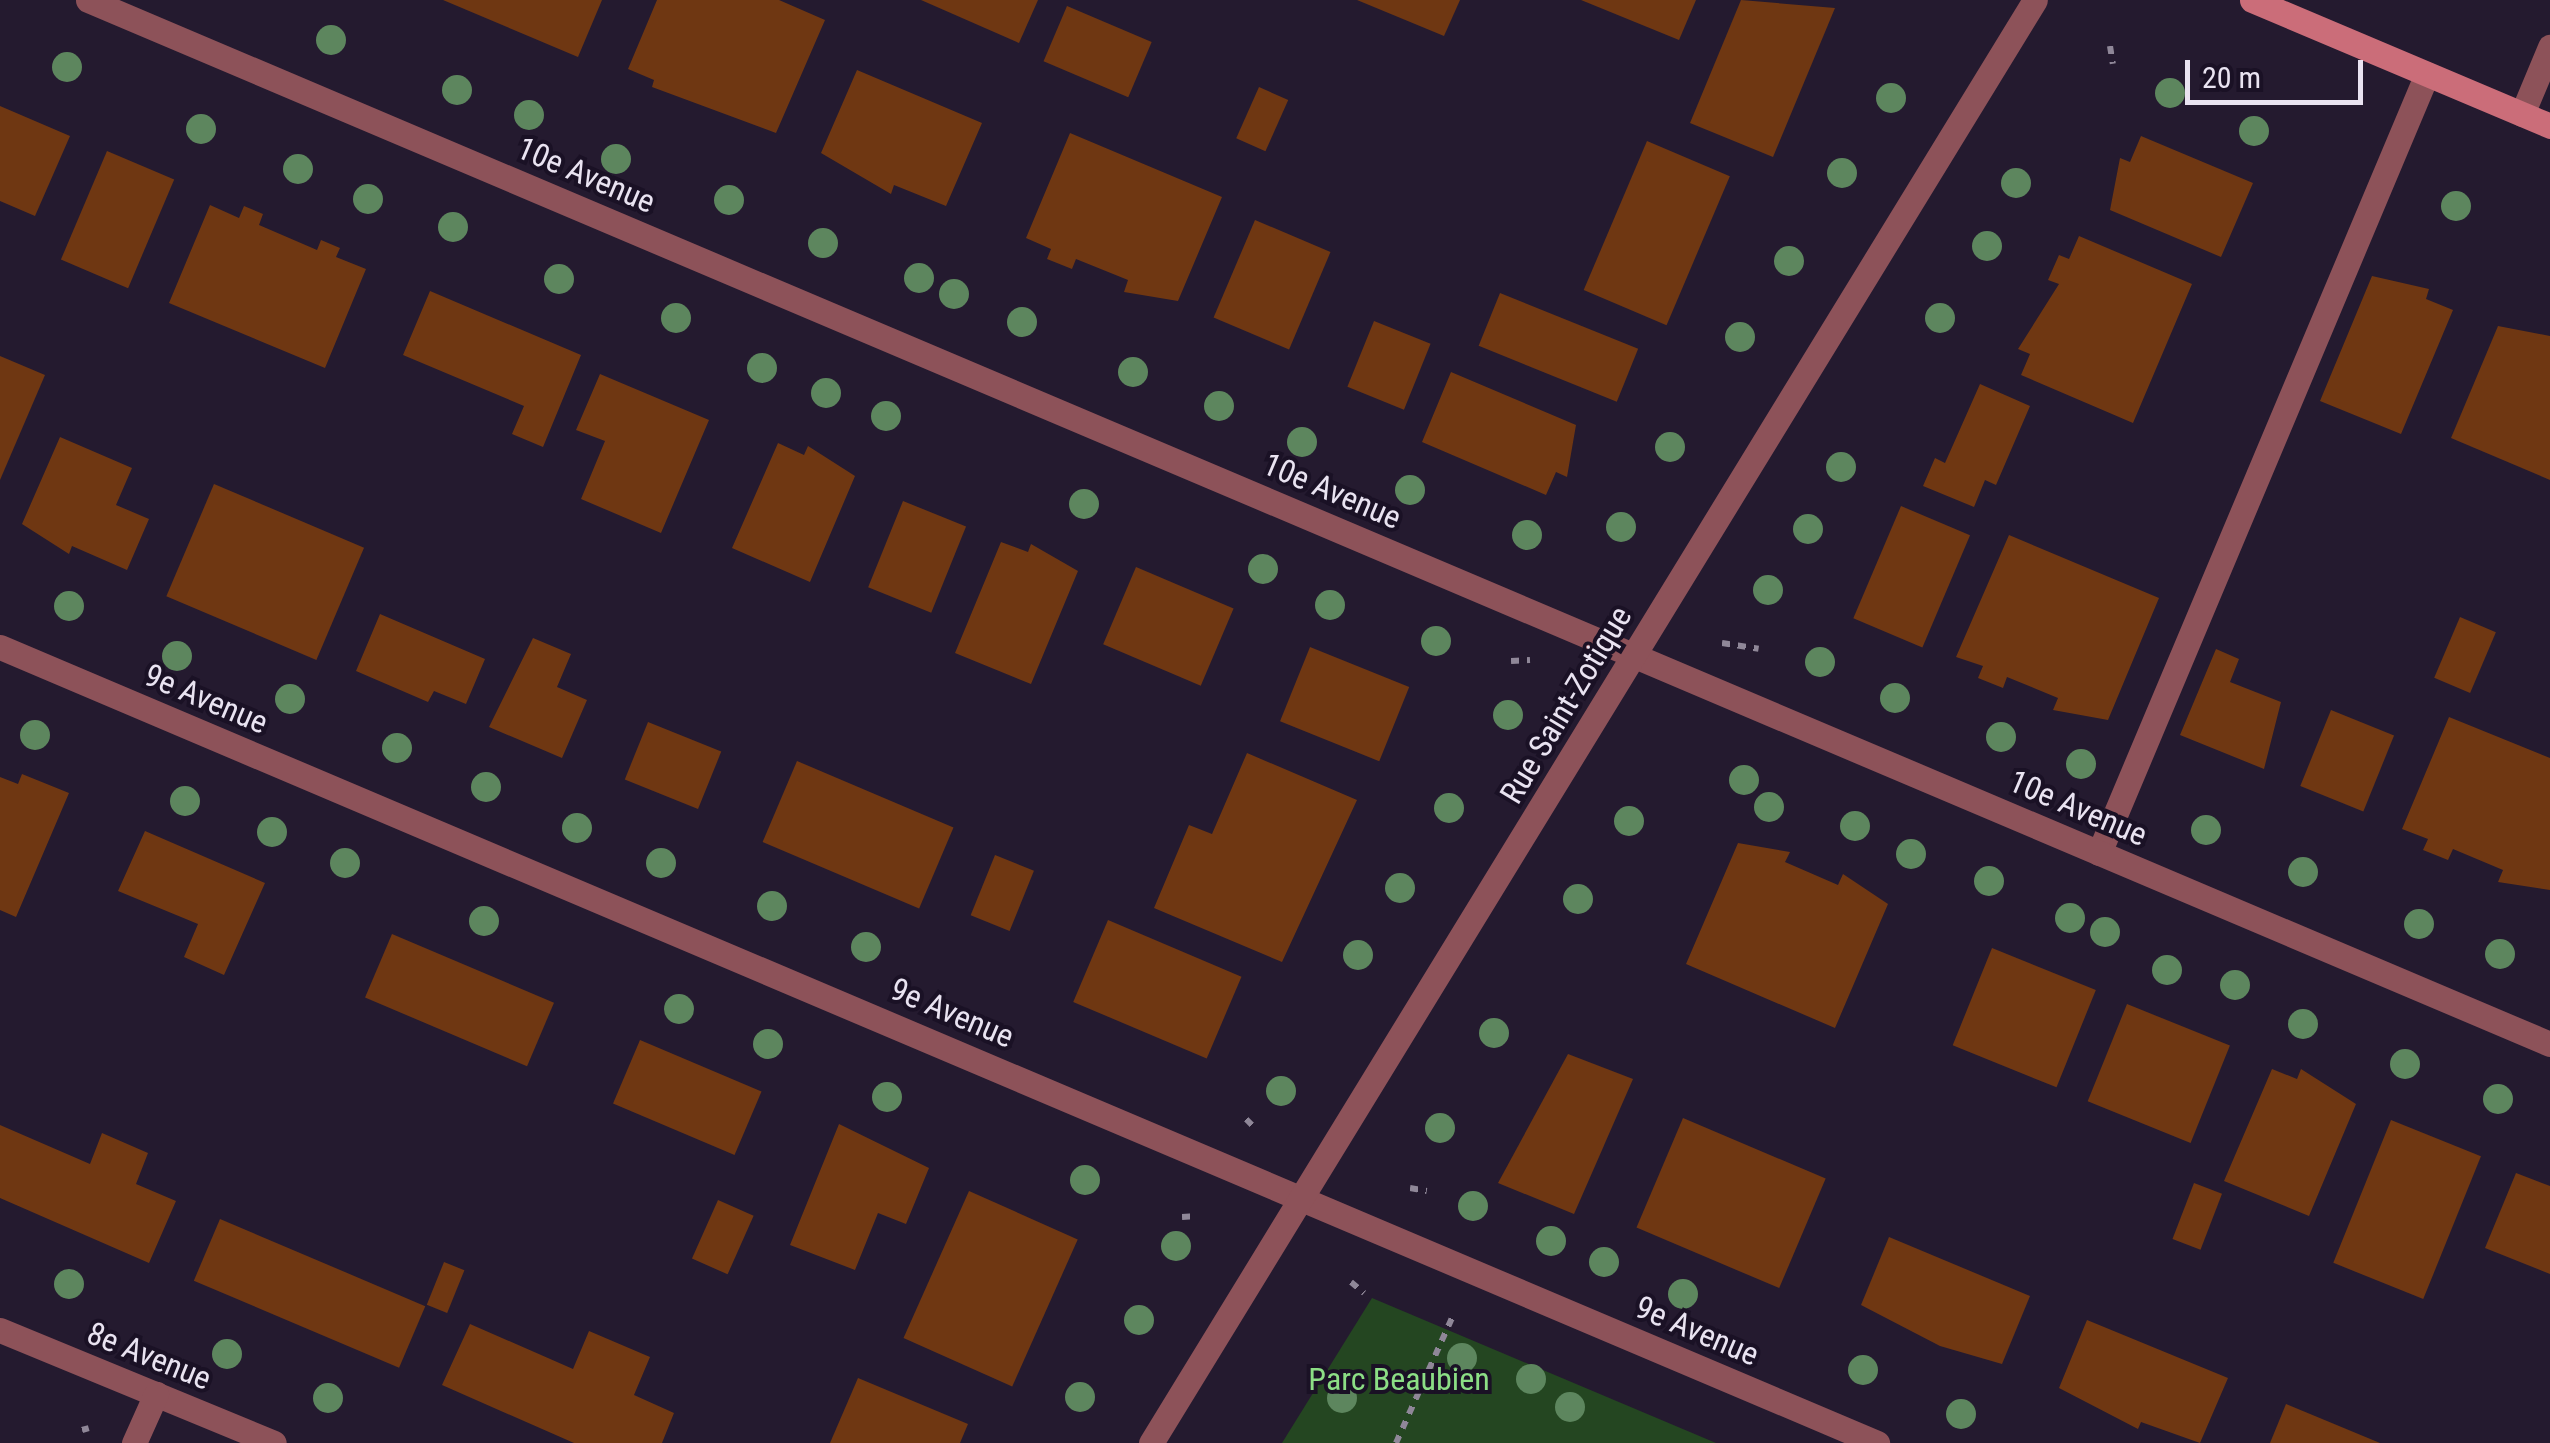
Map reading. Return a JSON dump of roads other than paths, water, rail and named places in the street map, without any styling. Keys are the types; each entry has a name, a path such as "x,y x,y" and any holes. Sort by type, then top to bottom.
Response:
{"main road":[{"path":"2252,0 2550,126"}],"street":[{"name":"10e Avenue","path":"88,0 2550,1044"},
{"name":"Rue Saint-Zotique","path":"1152,1443 2035,0"},
{"path":"2522,114 2550,48"},
{"path":"2099,853 2427,74"},
{"name":"9e Avenue","path":"0,647 1304,1196 1877,1443"},
{"name":"8e Avenue","path":"0,1330 274,1443"},
{"path":"134,1443 156,1394"}],"park label":[{"name":"Parc Beaubien","path":"1399,1379"}]}
